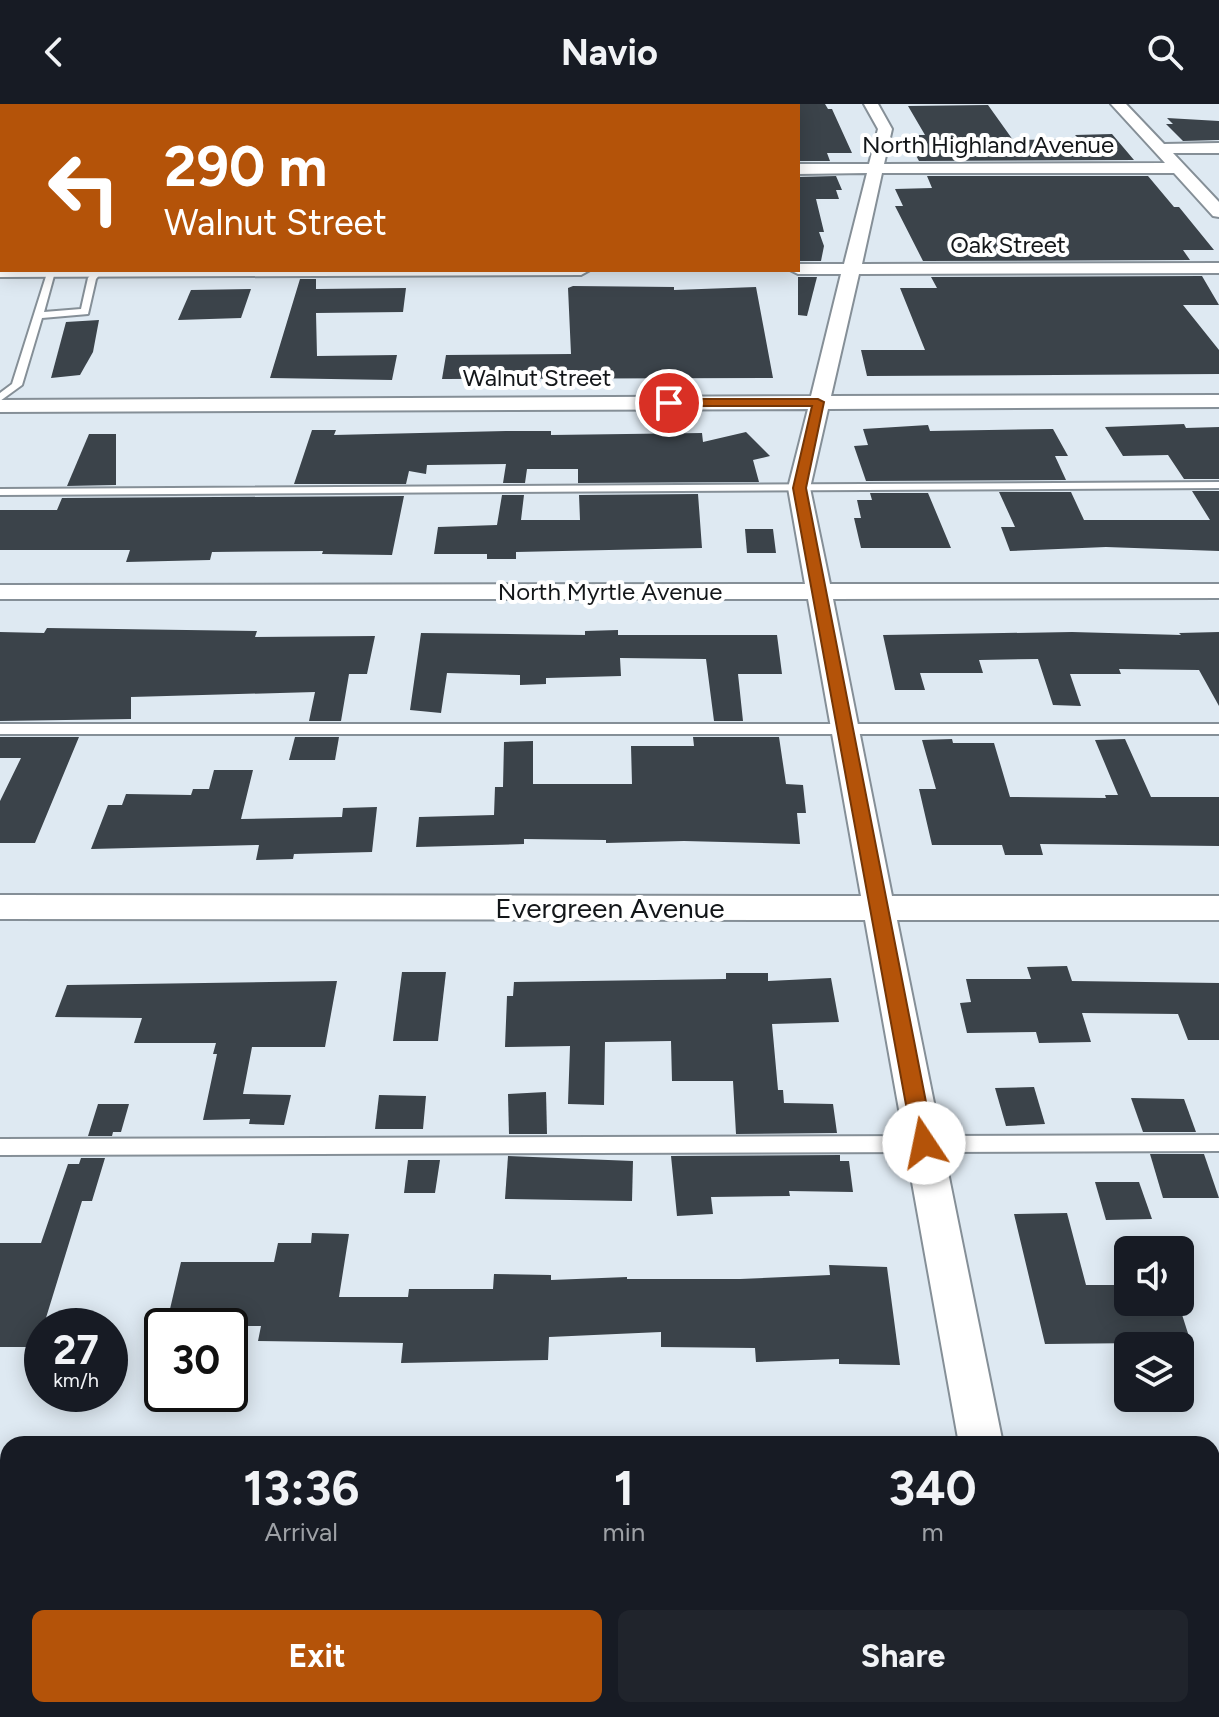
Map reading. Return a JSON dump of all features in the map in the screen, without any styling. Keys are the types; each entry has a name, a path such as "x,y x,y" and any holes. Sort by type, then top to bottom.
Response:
{"street":[{"path":"871,104 885,129 799,488 979,1436"},
{"path":"1118,104 1219,212"},
{"path":"1160,149 1219,148"},
{"name":"North Highland Avenue","path":"800,169 1178,168"},
{"name":"Oak Street","path":"800,269 1219,268"},
{"path":"0,272 98,272"},
{"name":"Walnut Street","path":"0,406 1219,401"},
{"name":"North Myrtle Avenue","path":"0,592 1219,591"},
{"name":"Evergreen Avenue","path":"0,907 1219,908"}],"lane":[{"path":"0,398 17,385 51,272"},
{"path":"38,315 85,312 92,278 98,272"},
{"path":"0,492 1219,485"},
{"path":"0,729 1219,729"},
{"path":"0,1147 1219,1143"}],"building":[{"path":"800,104 825,104 832,109 852,153 827,153 830,161 800,161"},
{"path":"988,105 1013,140 1079,139 1075,135 1112,134 1134,160 919,161 908,135 925,135 908,106"},
{"path":"1167,118 1219,121 1219,140 1183,141 1166,124 1173,124"},
{"path":"836,176 842,190 836,190 839,199 816,199 824,232 819,232 824,246 821,261 800,261 800,177"},
{"path":"927,176 1148,176 1174,207 1179,207 1214,250 1183,250 1190,260 923,261 895,206 903,206 895,189 932,188"},
{"path":"1202,276 1219,305 1183,305 1219,350 1219,374 867,376 861,350 925,350 900,288 937,288 931,277"},
{"path":"798,277 817,277 807,316 798,315"},
{"path":"300,279 316,279 316,289 406,288 403,312 316,313 317,356 397,355 392,380 270,378"},
{"path":"674,287 674,290 756,287 773,378 442,379 446,355 571,354 568,288"},
{"path":"251,289 241,318 178,320 191,290"},
{"path":"99,320 93,352 80,375 51,378 66,322"},
{"path":"1184,424 1186,428 1219,427 1219,479 1184,479 1168,455 1123,456 1105,427"},
{"path":"928,425 930,431 1053,429 1068,456 1055,456 1066,480 866,481 854,446 868,445 863,429"},
{"path":"312,430 336,430 334,435 506,431 551,431 551,435 702,433 703,442 746,432 770,456 753,460 759,482 578,483 578,469 527,469 525,483 503,483 506,464 427,465 426,474 409,471 406,484 294,484"},
{"path":"89,434 116,434 116,485 67,486"},
{"path":"1192,491 1219,491 1219,551 1106,547 1010,551 1001,527 1015,527 999,492 1071,492 1084,520 1210,520"},
{"path":"870,493 928,493 951,548 861,548 854,518 861,518 857,500 872,500"},
{"path":"698,494 702,548 516,552 516,559 487,559 487,554 434,554 438,527 497,525 502,495 524,495 521,520 580,520 579,495"},
{"path":"404,496 392,555 322,554 323,551 212,552 210,560 126,562 130,550 0,550 0,510 57,510 62,498"},
{"path":"745,529 773,529 776,553 747,553"},
{"path":"47,628 257,631 255,637 375,636 367,674 349,674 341,721 309,721 315,692 131,697 131,719 0,721 0,632 44,633"},
{"path":"618,630 618,635 777,635 782,674 738,674 743,721 714,721 706,659 620,658 621,676 546,678 546,684 520,685 520,675 447,673 441,713 410,710 421,633 585,635 585,631"},
{"path":"1072,632 1181,635 1179,633 1219,632 1219,706 1199,670 1119,669 1121,674 1070,674 1081,706 1053,705 1038,659 979,660 983,673 920,673 925,690 895,690 883,635"},
{"path":"0,737 79,737 35,843 0,843 0,801 21,758 0,758"},
{"path":"295,737 339,737 335,760 289,760"},
{"path":"693,737 779,737 786,784 803,785 806,813 797,813 800,844 684,841 606,843 606,840 524,839 524,844 416,847 419,817 494,815 495,787 503,787 504,742 533,741 533,784 632,784 631,746 694,746"},
{"path":"952,739 953,743 994,743 1010,797 1106,798 1105,795 1118,795 1095,740 1125,739 1151,797 1219,797 1219,846 1040,844 1043,855 1005,855 1002,845 932,845 919,789 936,789 922,740"},
{"path":"214,770 253,770 241,819 342,817 343,808 377,807 372,852 294,854 293,859 256,860 259,845 91,849 108,805 122,805 126,794 191,795 193,789 209,789"},
{"path":"1067,966 1072,981 1219,983 1219,1040 1188,1040 1178,1014 1082,1013 1091,1042 1039,1043 1036,1032 967,1033 960,1003 971,1002 966,979 1031,979 1027,967"},
{"path":"402,972 446,972 438,1041 393,1041"},
{"path":"726,973 768,973 768,981 831,978 839,1022 772,1024 778,1090 783,1090 784,1103 833,1104 837,1133 736,1134 733,1081 672,1081 671,1041 605,1042 604,1105 568,1104 570,1046 505,1047 507,996 513,996 514,982 726,979"},
{"path":"337,981 325,1047 252,1047 243,1094 291,1095 284,1125 249,1124 250,1119 203,1120 217,1054 213,1054 216,1043 134,1043 142,1018 55,1017 67,985"},
{"path":"1034,1087 1045,1124 1006,1126 995,1088"},
{"path":"546,1092 547,1134 509,1134 508,1094"},
{"path":"379,1095 426,1096 423,1129 375,1129"},
{"path":"1131,1098 1184,1099 1196,1132 1143,1132"},
{"path":"98,1104 129,1104 121,1132 113,1132 112,1136 88,1136"},
{"path":"1150,1154 1204,1154 1219,1198 1163,1198"},
{"path":"840,1155 840,1161 849,1161 853,1192 789,1191 790,1196 711,1197 713,1214 677,1216 671,1156"},
{"path":"508,1156 633,1161 632,1201 505,1199"},
{"path":"81,1158 105,1158 92,1201 82,1201 49,1308 24,1308 24,1347 0,1347 0,1243 41,1243 68,1164 79,1164"},
{"path":"408,1160 440,1160 435,1193 404,1193"},
{"path":"1095,1182 1139,1182 1152,1219 1106,1220"},
{"path":"1067,1213 1086,1285 1114,1285 1114,1316 1182,1316 1188,1332 1114,1332 1114,1343 1045,1344 1014,1214"},
{"path":"312,1233 349,1234 339,1297 408,1297 409,1289 493,1289 494,1274 551,1275 551,1280 627,1277 740,1279 830,1275 829,1265 887,1267 900,1365 839,1364 839,1359 756,1362 755,1348 661,1347 661,1332 549,1337 548,1360 401,1363 403,1343 258,1341 261,1326 248,1326 248,1308 170,1308 181,1262 274,1262 278,1243 311,1243"}],"route":[{"path":"669,403 818,402 799,488 924,1143"}]}
